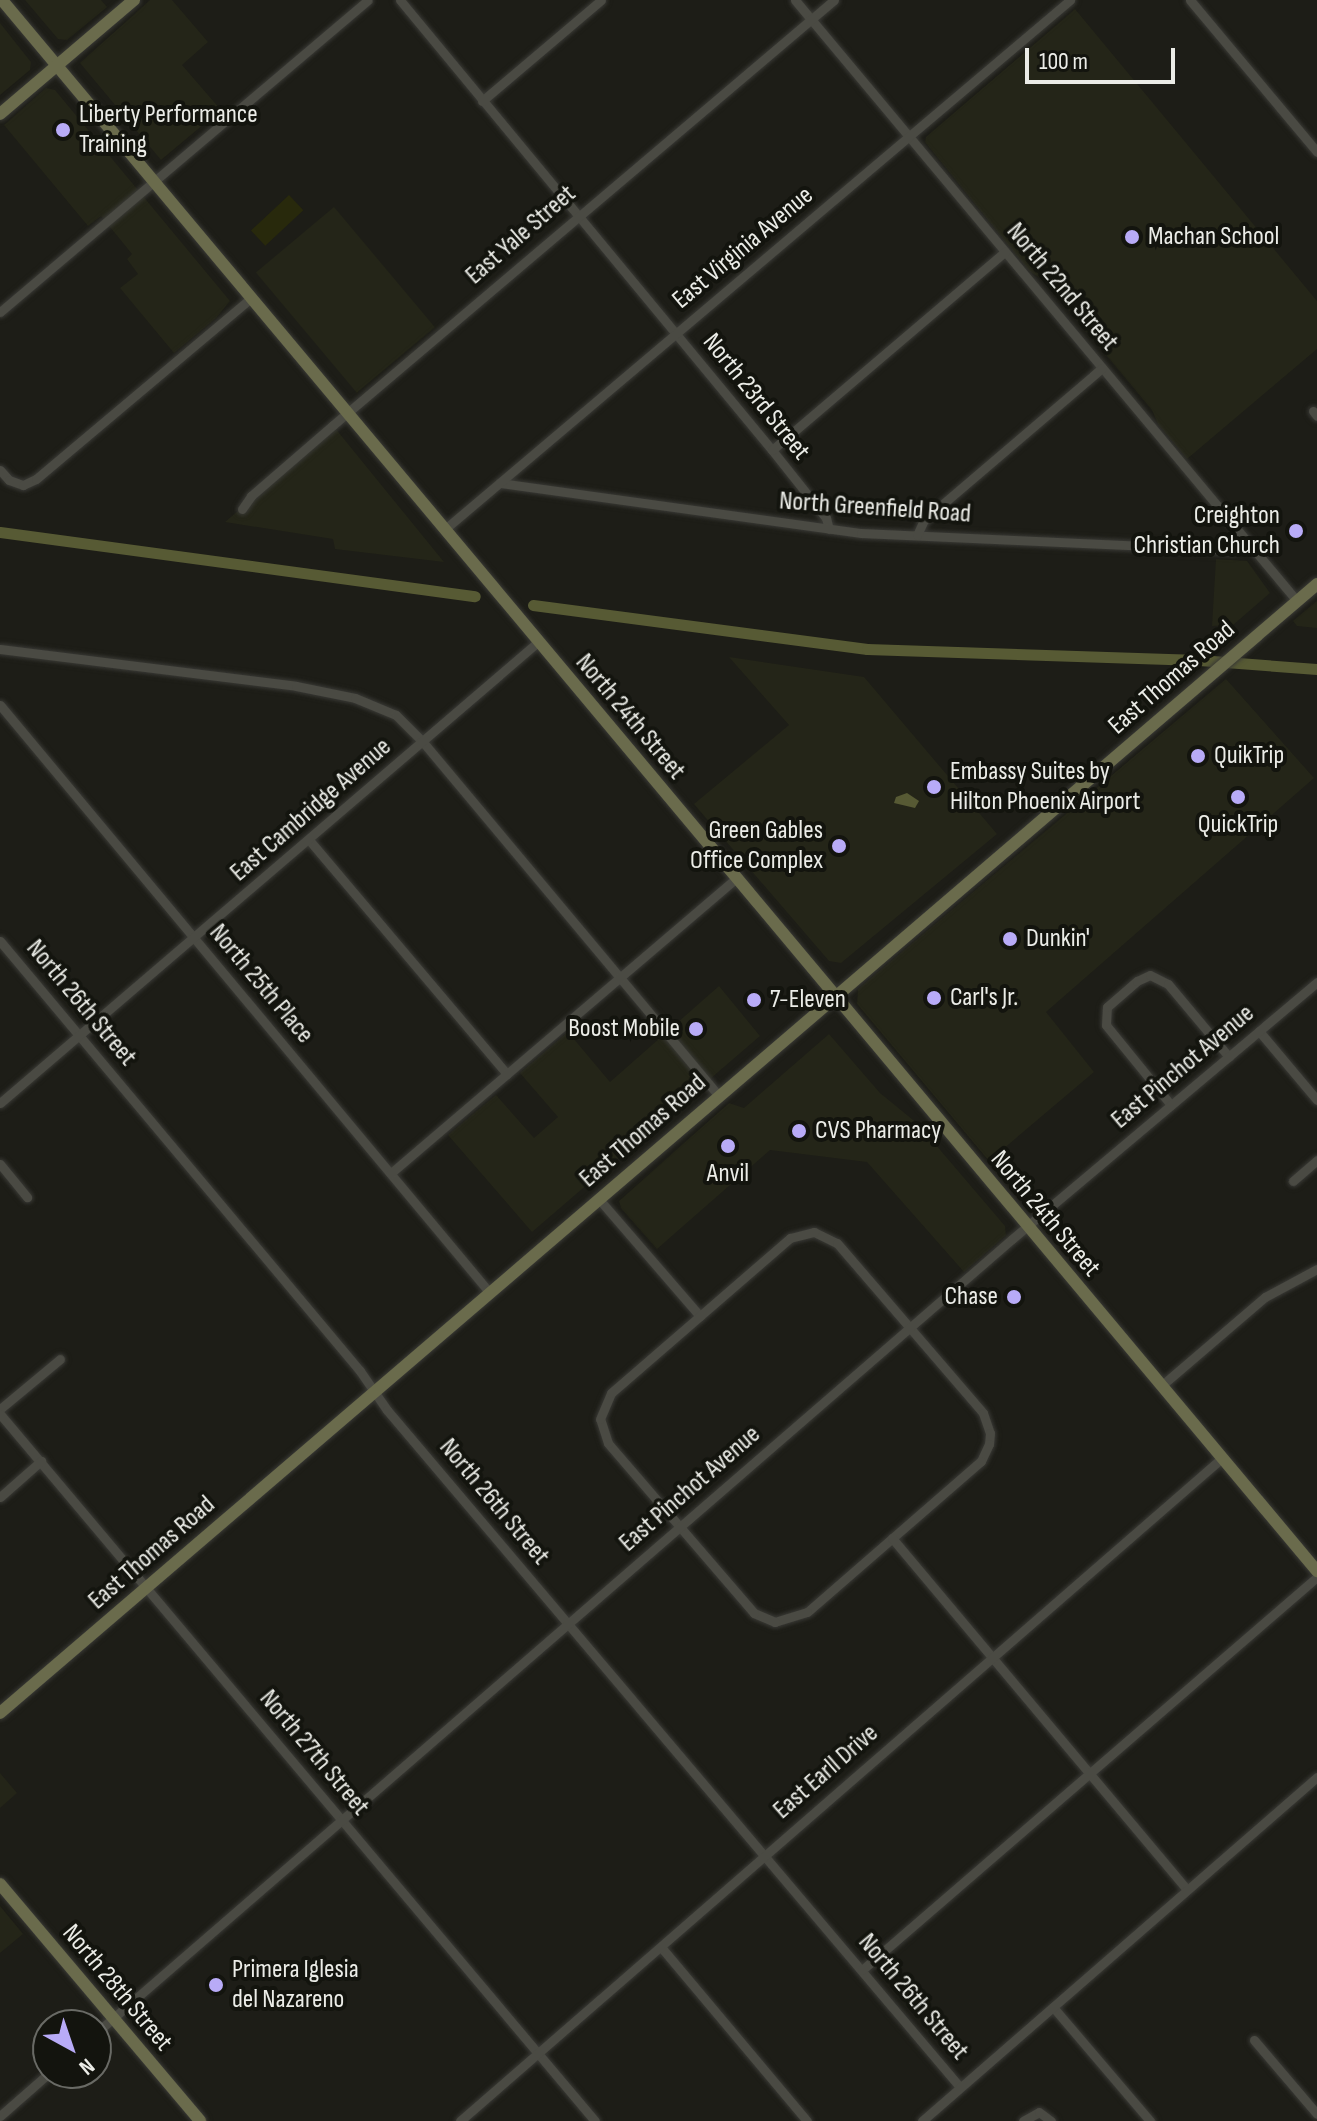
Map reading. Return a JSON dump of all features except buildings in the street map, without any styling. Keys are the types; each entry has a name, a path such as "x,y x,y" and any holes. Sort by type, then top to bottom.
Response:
{"main road":[{"name":"North 24th Street","path":"2,0 1317,1574"},
{"path":"0,114 134,0"},
{"name":"East Thomas Road","path":"0,1713 1317,584"},
{"name":"North 28th Street","path":"0,1884 200,2121"}],"street":[{"path":"0,312 368,0"},
{"name":"North 23rd Street","path":"400,0 772,450 826,518 829,529"},
{"path":"482,101 601,0"},
{"name":"North 22nd Street","path":"795,0 1297,601"},
{"name":"East Yale Street","path":"242,509 251,496 348,412 834,0"},
{"name":"East Virginia Avenue","path":"445,529 1070,0"},
{"path":"1190,0 1317,152"},
{"path":"772,450 1005,252"},
{"path":"0,470 9,480 23,485 36,479 252,297"},
{"path":"917,535 924,520 1102,368"},
{"name":"North Greenfield Road","path":"500,483 829,529 1233,550 1247,541"},
{"name":"East Cambridge Avenue","path":"0,1103 310,841 539,641"},
{"path":"0,649 296,686 355,698 396,715 423,742 718,1095"},
{"name":"North 25th Place","path":"0,705 489,1292"},
{"path":"310,841 507,1074"},
{"path":"391,1173 735,879"},
{"name":"North 26th Street","path":"0,941 567,1623 960,2087"},
{"path":"1171,1105 1106,1025 1107,1007 1137,981 1150,975 1168,984 1229,1057"},
{"name":"East Pinchot Avenue","path":"113,2018 1027,1226 1317,982"},
{"path":"1259,1031 1317,1100"},
{"path":"1293,1181 1317,1160"},
{"path":"0,1164 27,1197"},
{"path":"598,1198 700,1316"},
{"path":"814,1232 837,1243 983,1413 990,1433 989,1444 981,1461 807,1612 775,1622 754,1613 608,1443 600,1419 611,1393 700,1316 790,1238 814,1232"},
{"path":"1161,1386 1265,1297 1317,1269"},
{"path":"0,1411 60,1359"},
{"name":"North 27th Street","path":"0,1411 595,2121"},
{"name":"East Earll Drive","path":"460,2121 1222,1458"},
{"path":"0,1497 41,1461"},
{"path":"892,1538 1187,1889"},
{"path":"862,1970 1317,1574"},
{"path":"922,2121 1317,1777"},
{"path":"661,1947 807,2121"},
{"path":"1053,2007 1150,2121"},
{"path":"1254,2040 1317,2114"},
{"path":"0,2116 32,2088"},
{"path":"1023,2121 1039,2112 1051,2121"}],"shaded area":[{"path":"25,0 101,0 107,7 67,40 58,39"},
{"path":"150,0 172,0 208,42 182,65 221,110 161,160 80,63"},
{"name":"Machan School","path":"1075,9 1317,301 1317,349 1187,459 1158,424 1152,410 1044,280 1030,272 925,142 926,137"},
{"path":"0,23 31,62 30,70 0,95"},
{"path":"46,88 55,90 230,301 216,318 174,353 120,288 138,274 127,259 132,254 101,216 88,226 4,125"},
{"path":"289,195 303,210 265,246 251,230"},
{"path":"334,207 435,327 357,393 256,273"},
{"path":"335,428 444,562 335,549 333,539 225,522"},
{"path":"1216,559 1247,561 1270,593 1233,625 1212,626"},
{"path":"1317,601 1317,628 1297,626 1293,621"},
{"path":"729,657 864,677 997,834 841,963 829,961 694,804 789,725"},
{"path":"1226,679 1314,778 1046,1012 1094,1072 989,1161 857,1004 858,989"},
{"path":"907,793 919,801 915,808 894,803 896,797"},
{"path":"719,986 760,1036 532,1232 448,1135 496,1095 534,1138 558,1117 520,1073 568,1032 610,1082"},
{"path":"829,1034 880,1093 918,1124 1005,1226 1006,1235 964,1272 867,1162 770,1150 657,1249 621,1208 619,1201 729,1103 744,1108"},
{"path":"0,1773 17,1793 0,1808"},
{"path":"0,1906 23,1934 0,1953"}],"waterway":[{"path":"0,532 475,596"},
{"path":"533,605 867,649 1199,660 1317,669"}],"place":[{"name":"Liberty Performance Training","path":"63,130"},
{"name":"Machan School","path":"1132,237"},
{"name":"Creighton Christian Church","path":"1296,531"},
{"name":"QuikTrip","path":"1198,756"},
{"name":"Embassy Suites by Hilton Phoenix Airport","path":"934,787"},
{"name":"QuickTrip","path":"1238,797"},
{"name":"Green Gables Office Complex","path":"839,846"},
{"name":"Dunkin'","path":"1010,939"},
{"name":"Carl's Jr.","path":"934,998"},
{"name":"7-Eleven","path":"754,1000"},
{"name":"Boost Mobile","path":"696,1029"},
{"name":"CVS Pharmacy","path":"799,1131"},
{"name":"Anvil","path":"728,1146"},
{"name":"Chase","path":"1014,1297"},
{"name":"Primera Iglesia del Nazareno","path":"216,1985"}]}
